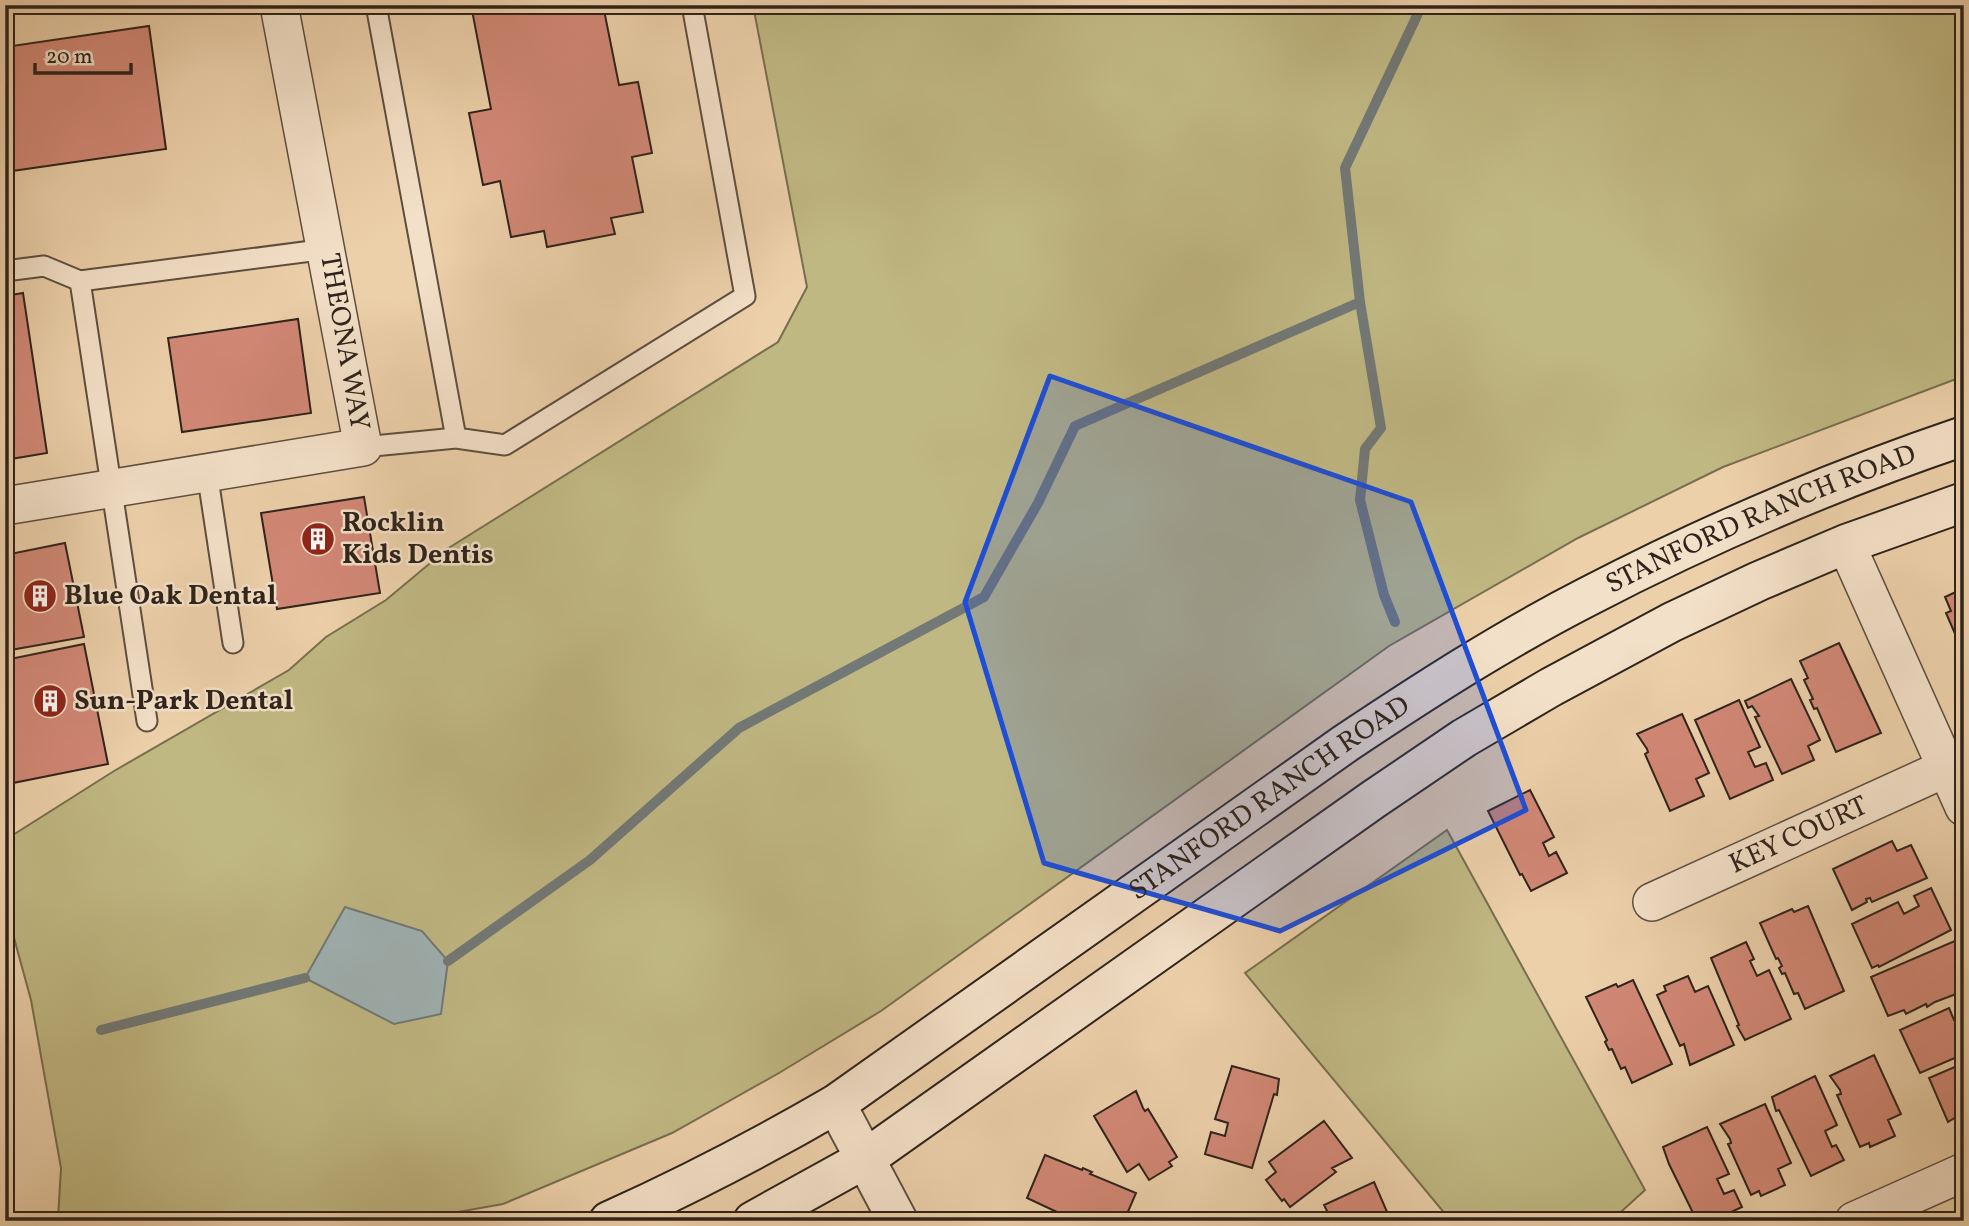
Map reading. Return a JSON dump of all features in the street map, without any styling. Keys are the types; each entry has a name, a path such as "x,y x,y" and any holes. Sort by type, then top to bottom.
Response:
{"main road":[{"name":"STANFORD RANCH ROAD","path":"609,1221 723,1167 836,1104 1346,743 1513,638 1585,597 1734,525 1893,461 1964,436"},
{"name":"STANFORD RANCH ROAD","path":"753,1221 865,1158 1464,738 1551,687 1672,622 1846,544 1964,502"},
{"path":"836,1104 898,1221"}],"street":[{"name":"THEONA WAY","path":"5,506 363,447 279,5"},
{"path":"1846,544 1964,807"},
{"name":"KEY COURT","path":"1652,902 1946,768"},
{"path":"1854,1221 1964,1172"}],"lane":[{"path":"376,5 456,438"},
{"path":"363,447 456,438 506,445 746,296 692,5"},
{"path":"5,271 44,267 80,281 327,249"},
{"path":"80,281 147,721"},
{"path":"207,472 233,643"}],"highlighted area":[{"path":"1050,376 1411,502 1526,810 1280,931 1044,863 965,602"}],"shaded area":[{"path":"753,5 1964,5 1964,376 1723,467 1578,538 1389,646 881,1011 779,1073 672,1133 503,1204 407,1221 61,1221 58,1219 61,1168 31,1000 5,905 5,840 114,771 289,670 326,637 386,600 447,549 778,342 807,287"},
{"path":"1447,830 1645,1190 1611,1221 1451,1221 1245,973"},
{"path":"345,907 422,931 448,961 441,1014 394,1024 305,978"}],"building":[{"path":"471,5 603,5 619,85 638,82 652,153 632,157 643,212 611,218 615,234 547,247 544,231 511,237 500,181 483,185 469,113 491,109"},
{"path":"149,26 166,149 5,172 5,47"},
{"path":"23,293 47,453 5,460 5,296"},
{"path":"298,319 311,413 182,432 168,338"},
{"name":"Rocklin Kids Dentis","path":"364,497 380,593 277,609 261,513"},
{"name":"Blue Oak Dental","path":"65,543 84,637 5,651 5,555"},
{"path":"1964,588 1964,641 1959,643 1946,613 1951,611 1945,597"},
{"path":"1839,643 1881,733 1836,752 1817,708 1814,709 1810,700 1813,699 1804,680 1808,678 1800,661"},
{"name":"Sun-Park Dental","path":"84,644 108,764 13,783 5,743 5,660"},
{"path":"1791,679 1820,740 1808,746 1814,760 1782,774 1755,717 1759,716 1752,706 1748,708 1745,701"},
{"path":"1739,700 1760,747 1748,752 1755,767 1766,763 1773,780 1730,799 1695,720"},
{"path":"1682,714 1709,773 1696,779 1704,796 1670,811 1645,754 1647,749 1637,734"},
{"path":"1530,790 1554,837 1543,843 1549,856 1556,852 1567,873 1531,891 1522,874 1520,875 1488,811"},
{"path":"1892,841 1897,851 1911,845 1927,878 1872,902 1870,898 1866,899 1867,902 1852,910 1833,869"},
{"path":"1931,888 1951,930 1879,967 1878,965 1872,968 1852,924 1898,902 1904,914 1919,906 1914,896"},
{"path":"1808,906 1844,991 1805,1009 1798,993 1794,994 1785,973 1782,974 1779,968 1782,966 1778,958 1776,959 1760,923 1792,909 1794,912"},
{"path":"1957,940 1964,954 1964,991 1906,1014 1904,1010 1888,1016 1871,977"},
{"path":"1746,942 1754,959 1750,961 1757,976 1769,970 1791,1019 1745,1040 1711,958"},
{"path":"1688,976 1695,992 1708,986 1734,1045 1690,1065 1684,1044 1680,1046 1657,995 1666,991 1664,986"},
{"path":"1633,980 1672,1064 1632,1083 1625,1067 1621,1069 1612,1049 1609,1050 1605,1042 1607,1040 1586,997"},
{"path":"1949,1008 1954,1020 1964,1016 1964,1054 1920,1073 1900,1030"},
{"path":"1874,1055 1901,1114 1888,1120 1895,1136 1870,1147 1869,1143 1860,1147 1837,1095 1841,1094 1840,1090 1830,1076"},
{"path":"1964,1063 1964,1112 1948,1122 1929,1078"},
{"path":"1232,1066 1279,1079 1277,1095 1274,1094 1252,1168 1205,1154 1211,1132 1225,1136 1228,1123 1215,1119"},
{"path":"1815,1076 1837,1125 1825,1131 1832,1147 1836,1145 1844,1160 1811,1176 1779,1110 1776,1111 1772,1097"},
{"path":"1136,1091 1143,1108 1145,1111 1148,1109 1177,1157 1169,1162 1172,1166 1149,1180 1139,1164 1127,1172 1094,1116"},
{"path":"1765,1104 1791,1163 1778,1169 1785,1185 1761,1196 1759,1191 1751,1195 1728,1144 1731,1143 1730,1139 1720,1124"},
{"path":"1324,1121 1352,1158 1332,1168 1336,1172 1290,1207 1266,1180 1276,1172 1269,1162"},
{"path":"1707,1127 1729,1174 1717,1179 1724,1194 1734,1190 1742,1207 1712,1221 1697,1221 1663,1147"},
{"path":"1045,1155 1082,1170 1083,1168 1092,1172 1090,1174 1136,1193 1124,1221 1076,1221 1027,1198"},
{"path":"1374,1182 1391,1221 1323,1221 1330,1217 1324,1205"}],"waterway":[{"path":"448,961 590,860 739,728 984,597 1038,503 1075,426 1360,302 1345,168 1422,5"},
{"path":"1360,302 1381,428 1365,449 1360,500 1384,595 1395,622"},
{"path":"101,1030 305,978"}],"place":[{"name":"Rocklin Kids Dentis","path":"318,539"},
{"name":"Blue Oak Dental","path":"40,596"},
{"name":"Sun-Park Dental","path":"50,701"}]}
